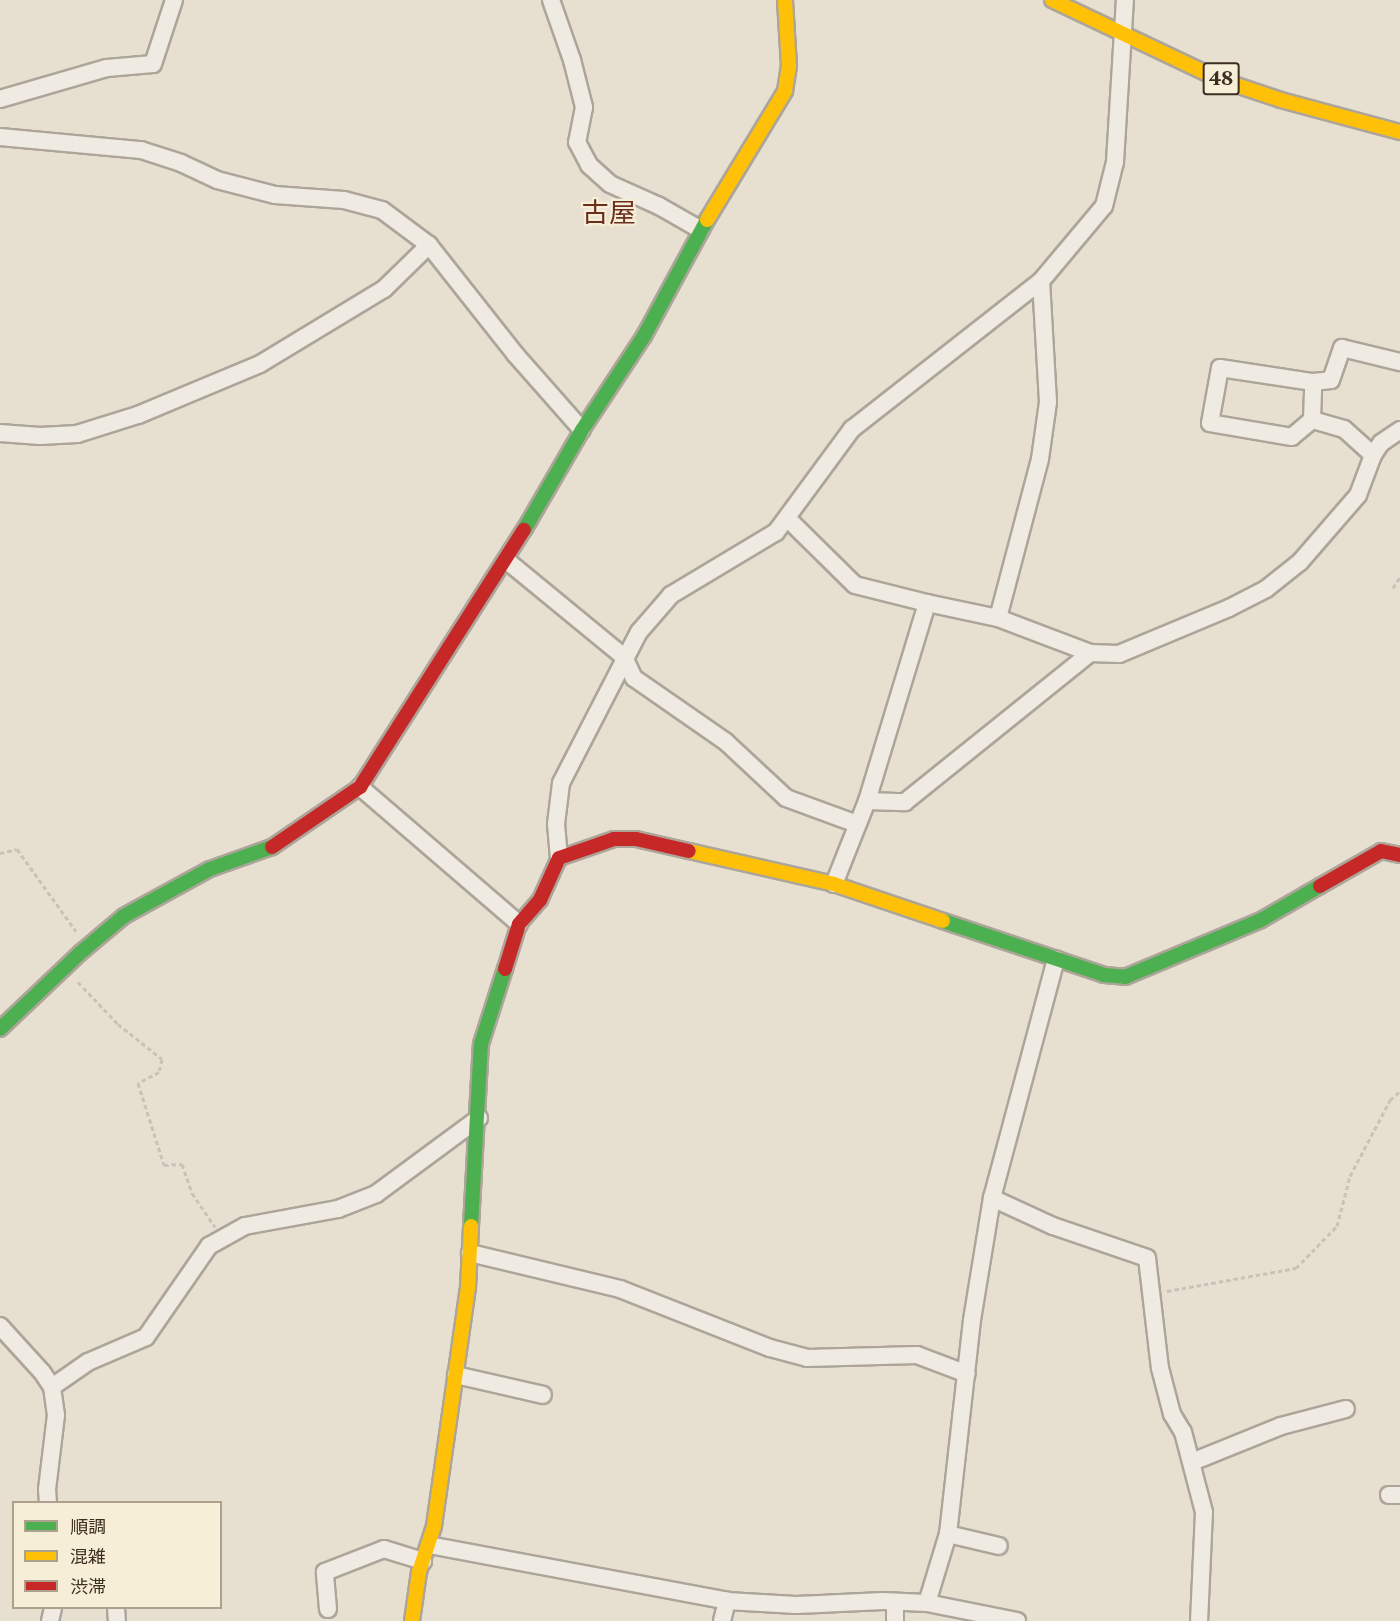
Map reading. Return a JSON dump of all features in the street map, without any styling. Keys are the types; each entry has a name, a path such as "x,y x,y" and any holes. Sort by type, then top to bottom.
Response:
{"street":[{"path":"0,99 107,68 153,64 174,0"},
{"path":"551,0 572,60 584,107 577,142 589,165 610,184 659,206 701,230"},
{"path":"0,1029 124,916 210,869 270,848 308,825 360,787 506,560 582,430 644,336 701,230 785,91 789,66 785,0"},
{"name":"48","path":"1052,0 1218,78 1281,100 1399,128"},
{"path":"411,1621 426,1553 456,1374 470,1253 482,1044 519,924 540,900 559,858 556,824 561,783 624,657 639,632 671,595 776,532 852,429 1041,281 1104,206 1115,162 1125,0"},
{"path":"0,137 141,150 181,163 216,180 275,195 344,200 382,210 429,245 515,354 582,430"},
{"path":"0,433 40,436 77,434 138,415 260,364 384,289 429,245"},
{"path":"998,618 1040,459 1048,402 1041,281"},
{"path":"1313,382 1312,420 1292,437 1210,423 1220,368 1313,382 1331,380 1342,348 1400,362"},
{"path":"1312,420 1344,429 1373,454"},
{"path":"786,518 855,585 998,618 1090,653 1119,654 1229,608 1266,589 1300,562 1358,495 1373,454 1381,443 1400,430"},
{"path":"506,560 624,657 634,678 726,742 786,798 857,824"},
{"path":"834,884 867,801 927,603"},
{"path":"867,801 905,802 1090,653"},
{"path":"360,787 519,924"},
{"path":"559,858 599,842 636,839 834,884 1104,975 1125,977 1261,920 1381,851 1400,855"},
{"path":"927,1603 948,1534 972,1320 992,1198 1056,959"},
{"path":"52,1387 87,1362 146,1337 209,1246 246,1226 338,1209 376,1194 478,1118"},
{"path":"992,1198 1053,1226 1147,1258 1160,1368 1172,1414 1183,1432 1204,1512 1199,1621"},
{"path":"470,1253 620,1289 770,1348 807,1358 917,1355 967,1374"},
{"path":"0,1326 42,1372 52,1387 56,1415 47,1489 48,1501"},
{"path":"456,1374 543,1395"},
{"path":"1192,1462 1281,1426 1346,1409"},
{"path":"948,1534 999,1546"},
{"path":"328,1609 325,1572 384,1549 426,1553 727,1601 796,1605 927,1603 980,1617 1017,1621"},
{"path":"722,1621 727,1601"},
{"path":"895,1602 895,1621"}],"path":[{"path":"1393,588 1400,577"},
{"path":"0,853 17,849 88,947"},
{"path":"65,968 118,1024 162,1059 159,1071 138,1083 164,1164 182,1164 192,1193 223,1238"},
{"path":"1151,1294 1296,1268 1336,1226 1350,1176 1390,1100 1400,1091"}],"traffic: fast":[{"path":"524,530 582,430 644,336 707,220"},
{"path":"0,1029 80,953 124,916 210,869 272,847"},
{"path":"943,921 1104,975 1125,977 1261,920 1320,886"},
{"path":"471,1226 481,1044 505,969"}],"traffic: slow":[{"path":"707,220 785,91 789,66 785,0"},
{"path":"1052,0 1218,79 1281,100 1400,132"},
{"path":"689,851 834,884 943,921"},
{"path":"412,1621 419,1572 434,1526 468,1288 471,1226"}],"traffic: jam":[{"path":"272,847 360,787 524,530"},
{"path":"505,969 519,924 540,900 559,858 614,839 636,839 689,851"},
{"path":"1320,886 1381,851 1400,855"}],"district":[{"name":"古屋","path":"609,215"}]}
